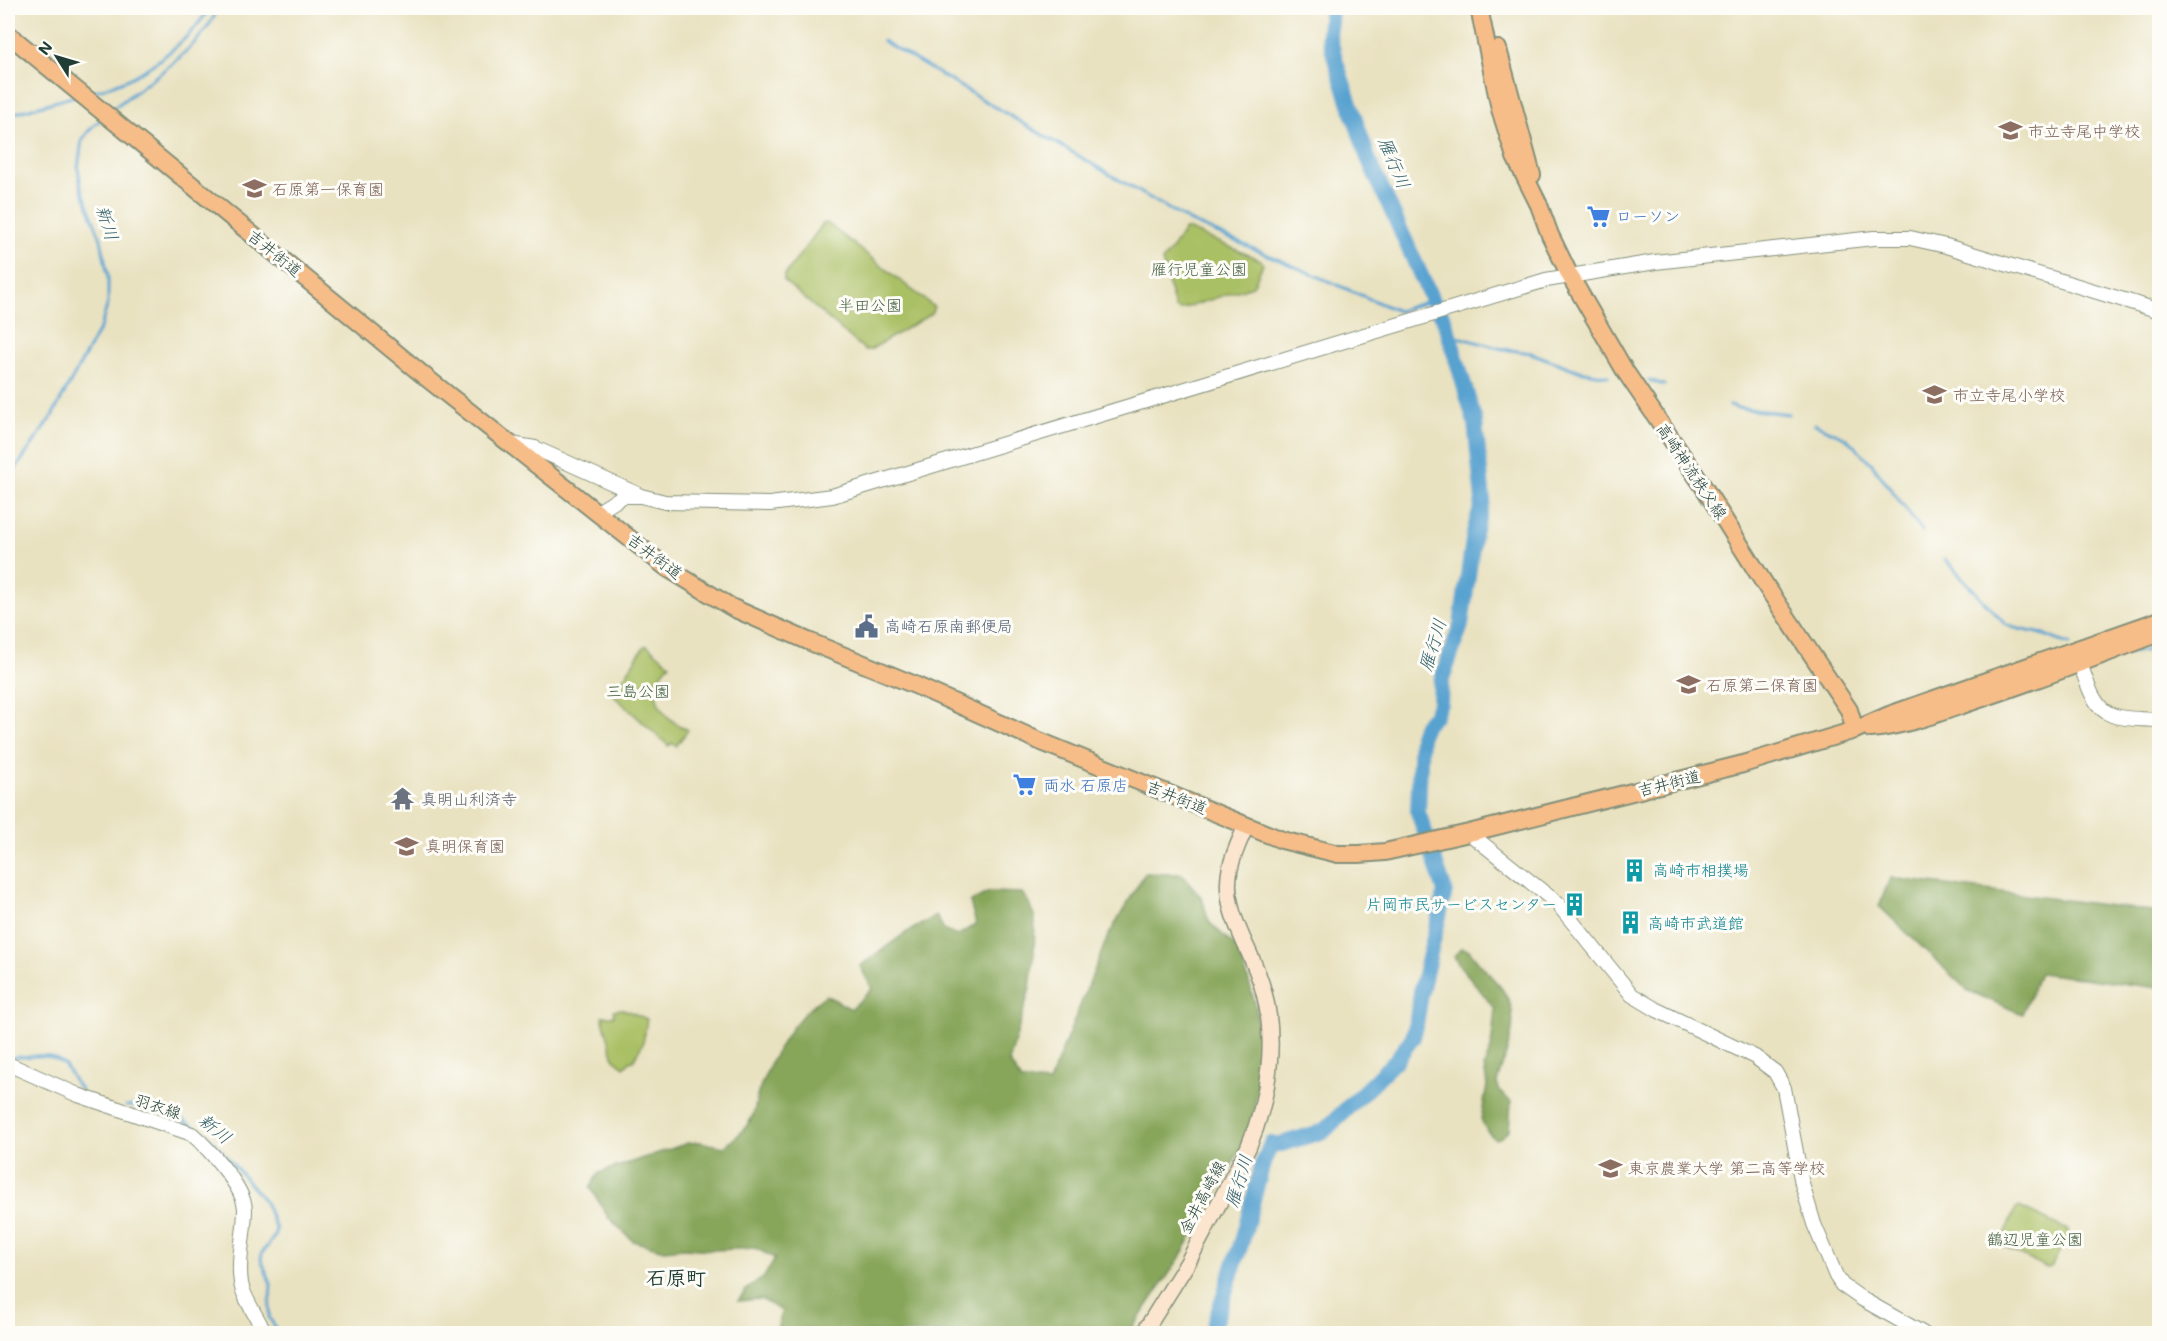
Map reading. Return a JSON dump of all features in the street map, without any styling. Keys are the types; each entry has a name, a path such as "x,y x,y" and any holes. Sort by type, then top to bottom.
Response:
{"main road":[{"name":"高崎神流秩父線","path":"1479,8 1500,109 1515,157 1539,205"},
{"name":"高崎神流秩父線","path":"1490,8 1500,57 1539,205 1550,235 1570,276 1625,371 1703,486 1849,711 1855,730"},
{"name":"吉井街道","path":"8,34 509,443 667,567 733,608 1037,740 1282,840 1338,854 1359,854 1385,852 1469,833 1734,766 1855,730 1889,715 2160,633"},
{"name":"吉井街道","path":"2078,658 2160,620"},
{"name":"金井高崎線","path":"1143,1334 1188,1262 1248,1148 1256,1130 1266,1084 1269,1022 1263,987 1234,919 1228,896 1230,869 1246,826"}],"street":[{"path":"509,443 535,448 641,496 665,502 770,504 832,496 1548,279 1655,262 1874,238 1910,238 1946,246 2160,311"},
{"path":"598,512 623,496 641,496"},
{"path":"2078,658 2095,700 2102,710 2114,716 2160,720"},
{"path":"1469,833 1557,903 1632,995 1657,1010 1755,1057 1775,1072 1784,1088 1802,1184 1814,1224 1836,1276 1842,1285 1862,1299 1924,1334"},
{"name":"羽衣線","path":"8,1065 78,1095 192,1134 206,1146 219,1161 245,1207 239,1255 241,1286 265,1334"}],"green space":[{"name":"半田公園","path":"827,223 934,307 931,314 870,350 865,350 784,281 784,276 823,224"},
{"name":"雁行児童公園","path":"1187,229 1261,260 1263,264 1253,286 1179,310 1175,308 1162,261"},
{"name":"三島公園","path":"644,646 648,646 670,664 657,683 656,692 662,710 669,718 688,730 676,746 671,743 669,746 615,697 614,693"},
{"path":"1145,873 1182,874 1202,898 1209,922 1238,949 1256,1007 1258,1076 1255,1109 1244,1143 1179,1259 1129,1333 776,1333 782,1311 761,1299 738,1301 746,1290 764,1277 775,1258 755,1248 664,1250 633,1241 608,1217 590,1187 599,1173 688,1143 700,1142 724,1147 746,1127 754,1112 758,1093 784,1038 814,1004 826,995 851,1009 872,989 860,966 904,934 936,916 945,931 957,936 976,924 970,902 989,892 1022,893 1035,918 1030,988 1009,1062 1022,1081 1049,1083 1108,936"},
{"path":"1890,878 2159,912 2159,988 2040,973 2022,1014 1967,990 1879,906"},
{"path":"1462,948 1469,950 1502,989 1509,1000 1512,1012 1511,1035 1497,1083 1500,1092 1511,1102 1509,1130 1495,1139 1487,1131 1481,1119 1487,1086 1484,1066 1491,1049 1495,1009 1454,956"},
{"path":"623,1009 647,1019 643,1043 633,1061 631,1060 624,1067 614,1059 602,1016 614,1016 614,1010"},
{"name":"鶴辺児童公園","path":"2019,1207 2068,1230 2069,1233 2051,1267 2047,1268 1999,1245 2016,1208"}],"waterway":[{"path":"87,93 125,81 156,62 196,27 209,8"},
{"name":"新川","path":"110,111 186,51 210,23 218,8"},
{"name":"雁行川","path":"1211,1334 1242,1241 1263,1163 1271,1144 1281,1144 1324,1131 1396,1060 1413,1037 1422,987 1445,891 1418,812 1421,735 1440,703 1441,682 1461,625 1474,533 1483,501 1475,422 1448,331 1368,158 1329,36 1331,8"},
{"path":"883,41 1189,221 1398,311 1432,300"},
{"path":"8,115 75,96"},
{"name":"新川","path":"8,480 52,416 101,326 108,303 108,277 101,239 81,187 78,168 82,140 101,119"},
{"path":"1450,335 1503,349 1531,353 1579,371 1608,376"},
{"path":"1649,380 1664,385"},
{"path":"1730,405 1789,414"},
{"path":"1815,424 1846,438 1872,464 1922,531"},
{"path":"1945,559 2005,624 2070,644"},
{"path":"2127,653 2160,649"},
{"name":"新川","path":"8,1057 44,1056 58,1060 81,1089"},
{"name":"新川","path":"126,1106 139,1106 181,1119 205,1133 265,1202 276,1229 261,1259 271,1284 269,1317 279,1334"}],"place":[{"name":"市立寺尾中学校","path":"2010,131"},
{"name":"石原第一保育園","path":"254,189"},
{"name":"ローソン","path":"1598,216"},
{"name":"市立寺尾小学校","path":"1935,395"},
{"name":"高崎石原南郵便局","path":"867,626"},
{"name":"石原第二保育園","path":"1688,685"},
{"name":"両水 石原店","path":"1025,785"},
{"name":"真明山利済寺","path":"403,799"},
{"name":"真明保育園","path":"407,846"},
{"name":"高崎市相撲場","path":"1635,870"},
{"name":"片岡市民サービスセンター","path":"1575,904"},
{"name":"高崎市武道館","path":"1630,923"},
{"name":"東京農業大学 第二高等学校","path":"1610,1168"}],"district":[{"name":"石原町","path":"676,1278"}]}
